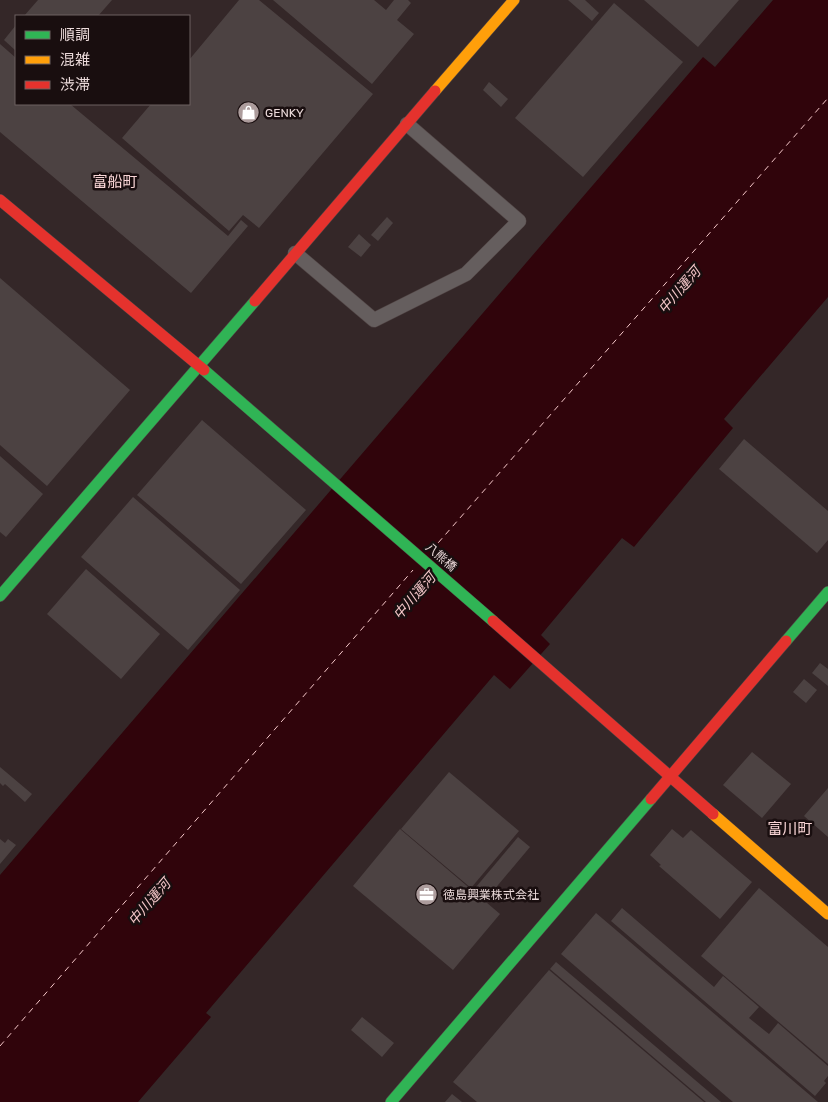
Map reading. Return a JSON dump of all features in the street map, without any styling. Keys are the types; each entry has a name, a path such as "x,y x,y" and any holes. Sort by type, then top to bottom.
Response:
{"street":[{"path":"0,596 514,0"},
{"name":"八熊橋","path":"0,200 199,365 828,914"},
{"path":"391,1102 828,592"}],"lane":[{"path":"296,253 374,320 466,274 519,221 407,124"}],"water":[{"name":"中川運河","path":"773,0 828,0 828,297 724,419 733,428 634,547 622,538 541,635 550,644 510,689 494,675 206,1013 211,1017 138,1102 0,1102 0,875 703,57 715,67"}],"building":[{"path":"38,0 112,0 99,15 25,15"},
{"path":"239,0 259,0 373,94 259,228 243,215 229,231 122,138 150,105 190,105 190,59"},
{"path":"273,0 374,0 386,10 394,0 408,0 411,3 397,20 414,34 372,84"},
{"path":"568,0 585,0 599,13 592,21"},
{"path":"644,0 739,0 698,47"},
{"path":"614,3 683,62 583,177 515,118"},
{"path":"15,26 15,50 4,40"},
{"path":"0,44 15,57 15,105 71,105 228,236 241,220 248,226 191,293 0,132"},
{"path":"489,82 508,99 501,107 483,90"},
{"path":"387,217 393,223 378,241 371,235"},
{"path":"359,234 371,245 361,257 348,247"},
{"path":"0,278 130,390 47,486 0,445"},
{"path":"202,420 306,510 241,584 137,495"},
{"path":"744,439 828,511 828,540 817,553 719,469"},
{"path":"0,456 43,494 6,537 0,532"},
{"path":"133,497 240,590 188,650 81,557"},
{"path":"86,569 160,634 121,679 47,614"},
{"path":"820,663 828,669 828,686 812,673"},
{"path":"804,679 817,690 806,703 793,692"},
{"path":"752,752 791,784 762,818 723,785"},
{"path":"0,767 32,794 25,802 5,784 3,786 0,783"},
{"path":"449,772 519,831 471,888 401,829"},
{"path":"828,788 828,837 804,816"},
{"path":"400,829 500,914 453,970 353,886"},
{"path":"672,829 683,838 691,830 752,882 720,919 659,866 661,865 650,855"},
{"path":"518,837 530,847 488,897 476,887"},
{"path":"0,839 5,843 8,839 16,845 0,864"},
{"path":"759,888 828,947 828,1064 701,956"},
{"path":"622,908 714,987 723,976 759,1007 749,1018 769,1034 778,1023 828,1066 828,1076 824,1081 826,1083 815,1096 611,921"},
{"path":"596,913 818,1102 733,1102 561,954"},
{"path":"556,962 721,1102 706,1102 550,969"},
{"path":"549,970 704,1102 477,1102 453,1082"},
{"path":"362,1017 394,1043 382,1057 351,1030"},
{"path":"452,1094 462,1102 445,1102"}],"ferry route":[{"path":"431,551 828,98"},
{"path":"0,1046 413,570"}],"traffic: fast":[{"path":"0,596 255,301"},
{"path":"204,370 493,621"},
{"path":"786,641 828,592"},
{"path":"391,1102 651,799"}],"traffic: slow":[{"path":"435,91 514,0"},
{"path":"713,814 828,914"}],"traffic: jam":[{"path":"255,301 435,91"},
{"path":"0,200 204,370"},
{"path":"493,621 713,814"},
{"path":"651,799 786,641"}],"place":[{"name":"GENKY","path":"249,113"},
{"name":"徳島興業株式会社","path":"427,895"}],"district":[{"name":"富船町","path":"115,182"},
{"name":"富川町","path":"790,829"}]}
